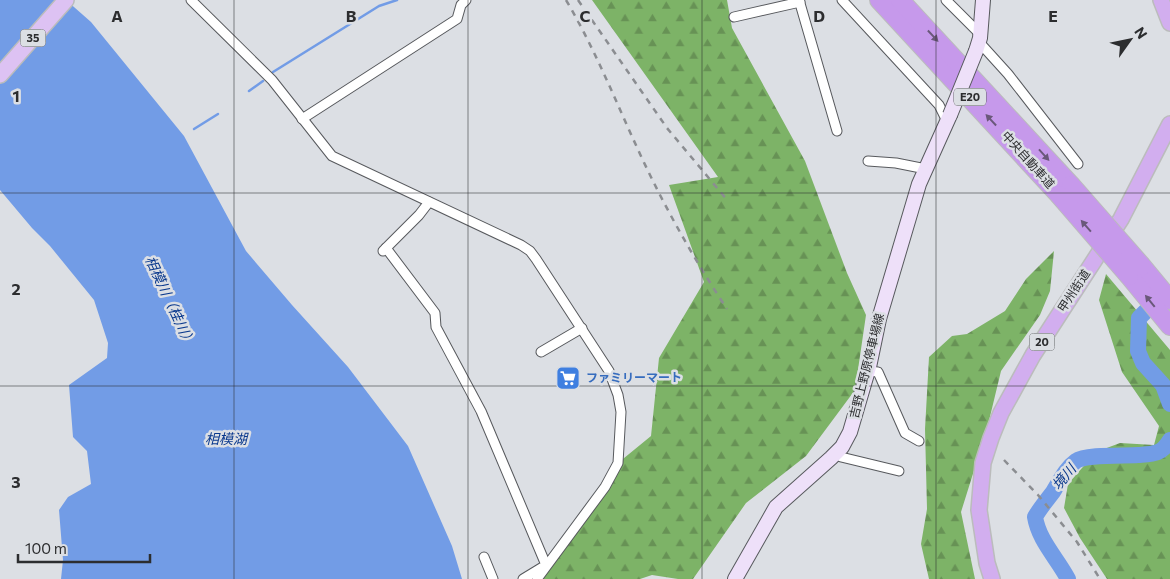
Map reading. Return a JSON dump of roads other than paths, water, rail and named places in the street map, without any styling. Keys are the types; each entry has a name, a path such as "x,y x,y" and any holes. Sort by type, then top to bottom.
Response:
{"highway":[{"name":"中央自動車道","path":"879,0 1170,300"},
{"name":"中央自動車道","path":"900,0 1065,190 1129,276 1170,326"},
{"path":"1161,0 1170,23"},
{"name":"甲州街道","path":"992,579 986,563 979,510 983,463 991,438 1001,413 1033,355 1121,218 1170,124"}],"main road":[{"name":"35","path":"0,75 66,0"},
{"path":"978,42 983,0"},
{"name":"吉野上野原停車場線","path":"735,579 776,507 837,452 850,432 868,371 879,319 919,184 949,118 978,42"}],"street":[{"path":"191,0 272,80 332,156 521,245 530,251 548,275 609,371 618,395 620,412 618,464 605,487 537,579"},
{"path":"302,119 457,19 461,6 466,0"},
{"path":"842,0 949,118"},
{"path":"946,0 978,42 1008,74 1078,164"},
{"path":"734,17 800,1 837,131"},
{"path":"868,161 926,168"},
{"path":"430,202 384,250 435,313 436,327 481,411 546,565"},
{"path":"541,352 582,328"},
{"path":"868,371 878,372 905,433 919,441"},
{"path":"837,452 842,457 899,471"},
{"path":"484,557 493,579"},
{"path":"523,579 546,565"}],"water":[{"name":"相模湖","path":"0,0 66,0 91,22 184,136 246,251 348,367 408,446 452,546 462,579 61,579 63,560 59,510 68,497 91,484 87,451 73,437 69,385 107,358 108,343 94,300 50,246 0,190"}],"waterway":[{"path":"273,72 379,6 397,0"},
{"path":"249,91 263,81"},
{"path":"194,129 218,114"},
{"name":"境川","path":"1170,309 1148,309 1139,318 1138,351 1143,363 1163,385 1170,404"},
{"name":"境川","path":"1068,579 1044,542 1035,517 1066,471 1076,461 1088,457 1156,453 1163,449 1170,440"}],"railway":[{"path":"566,0 596,57 640,154 670,214 727,309"},
{"path":"578,0 667,128 728,201"},
{"path":"1004,460 1038,495 1077,542 1100,579"}],"place":[{"name":"ファミリーマート","path":"568,378"}],"water label":[{"name":"相模川（桂川）","path":"170,301"}]}
